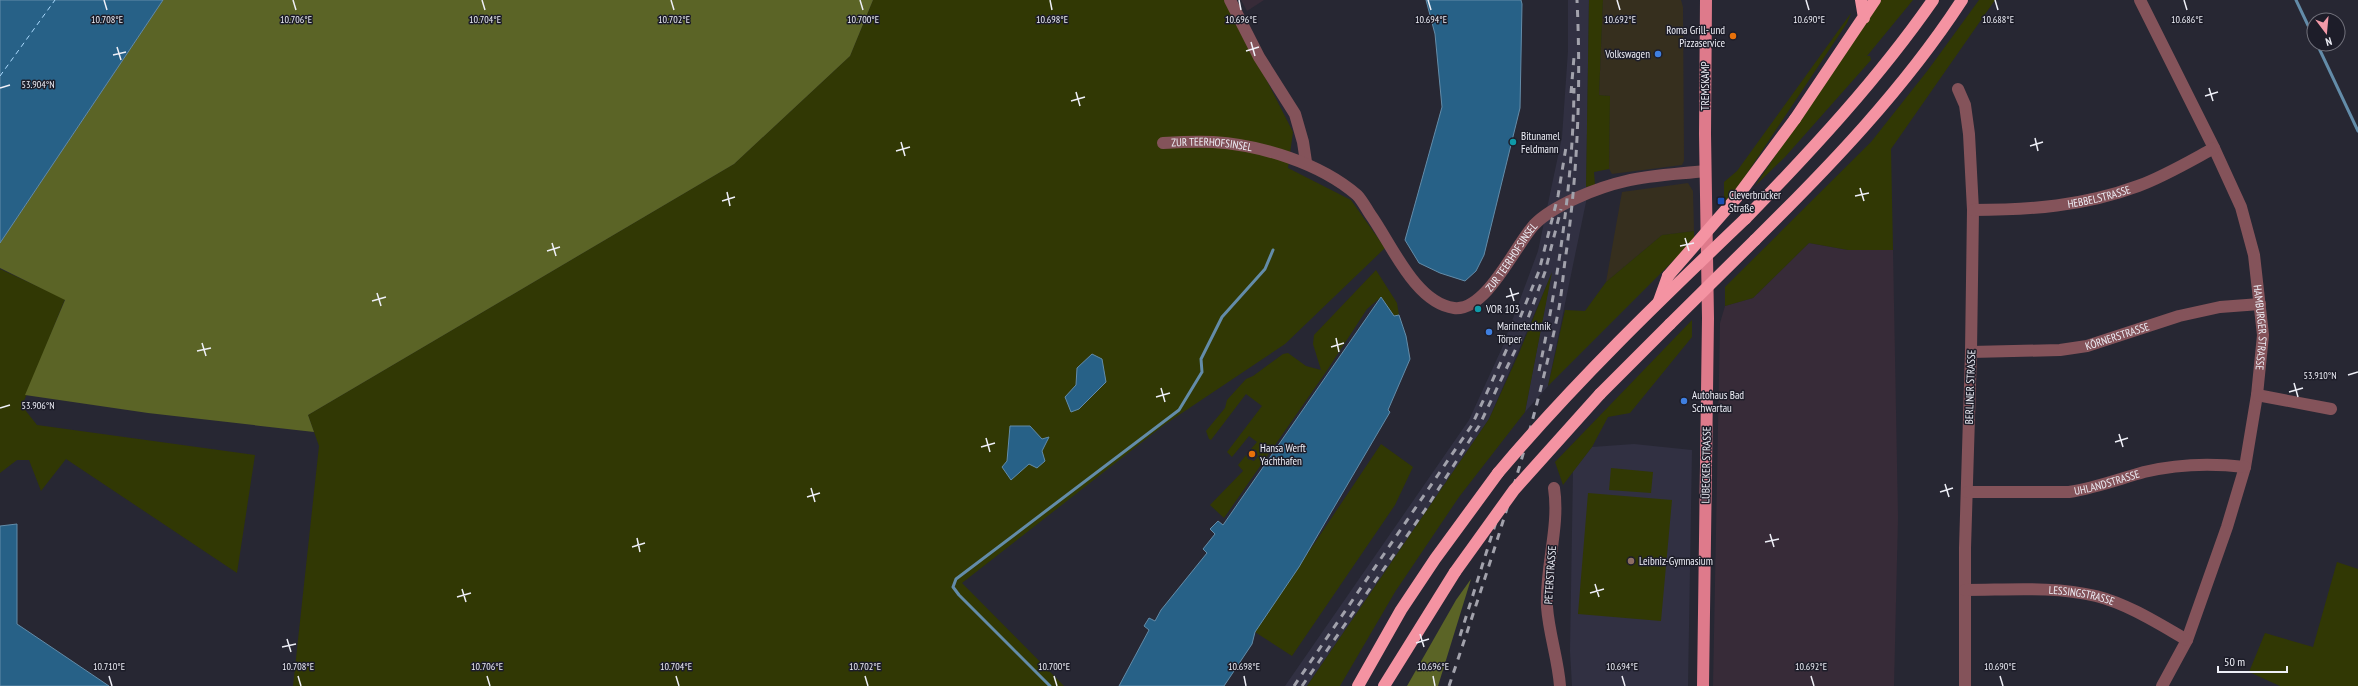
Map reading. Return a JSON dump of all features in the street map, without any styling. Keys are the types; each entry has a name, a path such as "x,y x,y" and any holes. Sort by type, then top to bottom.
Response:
{"highway":[{"path":"1861,0 1864,18"},
{"path":"1659,301 1668,276 1737,197 1796,119 1876,0"},
{"path":"1358,686 1401,610 1435,559 1498,474 1533,432 1659,301 1744,219 1804,158 1861,94 1933,1"},
{"path":"1384,686 1455,572 1514,490 1552,445 1600,394 1818,178 1876,113 1929,47 1959,4"}],"main road":[{"name":"TREMSKAMP","path":"1705,171 1706,0"},
{"name":"LÜBECKER STRASSE","path":"1703,686 1707,348 1705,171"}],"street":[{"path":"1230,0 1259,58 1294,114 1303,142 1306,162"},
{"name":"HAMBURGER STRASSE","path":"2140,0 2214,148 2241,207 2254,254 2263,335 2257,395 2245,467 2228,527 2188,640 2162,686"},
{"name":"BERLINER STRASSE","path":"1958,89 1965,105 1969,134 1973,210 1972,352 1965,590 1965,686"},
{"name":"ZUR TEERHOFSINSEL","path":"1163,142 1213,142 1249,148 1306,162 1358,196 1410,277 1422,292 1433,301 1454,308 1464,308 1481,296 1533,226 1544,216 1580,198 1626,181 1705,171"},
{"name":"HEBBELSTRASSE","path":"1973,210 2046,208 2104,197 2139,186 2214,148"},
{"name":"KÖRNERSTRASSE","path":"1972,352 2060,350 2087,346 2180,316 2220,307 2260,304"},
{"path":"2257,395 2331,410"},
{"name":"UHLANDSTRASSE","path":"1967,492 2069,492 2085,490 2145,472 2182,466 2220,464 2245,467"},
{"name":"PETERSTRASSE","path":"1554,488 1557,507 1551,547 1547,606 1560,686"},
{"name":"LESSINGSTRASSE","path":"1965,590 2062,590 2098,596 2140,614 2188,640"}],"shaded area":[{"path":"1241,0 1264,0 1247,11"},
{"path":"1568,0 1589,0 1586,202 1548,386 1525,412 1551,275 1489,419 1307,686 1285,686 1469,420 1502,348 1538,251 1562,137 1568,51"},
{"path":"1603,0 1681,0 1683,7 1684,161 1682,165 1612,174 1609,169 1610,96 1599,95"},
{"path":"1688,183 1693,191 1694,231 1662,235 1606,282 1622,192"},
{"path":"1809,243 1848,250 1893,250 1898,517 1894,686 1713,686 1720,323 1725,306 1753,298"},
{"name":"Leibniz-Gymnasium","path":"1634,444 1692,450 1688,686 1572,686 1570,651 1573,471 1592,447"}],"green space":[{"path":"163,0 873,0 850,56 734,164 308,415 314,432 148,413 25,395 65,300 0,268 0,243"},
{"path":"873,0 1226,0 1293,132 1288,168 1351,200 1385,248 1285,344 1164,425 962,583 1064,686 293,686 319,446 308,415 734,164 850,56","holes":["1092,354 1071,412 1065,397 1076,385 1077,368","1049,437 1042,451 1002,468 1024,449 1037,441"]},
{"path":"1589,0 1603,0 1599,95 1610,96 1609,169 1594,172 1595,185 1586,187"},
{"path":"1879,0 1913,0 1867,56 1870,56 1871,60 1785,157 1755,186"},
{"path":"1979,0 1995,0 1891,149 1893,250 1848,250 1809,243 1753,298 1725,306 1725,287 1871,142 1928,70"},
{"path":"1851,13 1847,23 1742,181 1724,204 1724,182 1737,171"},
{"path":"1694,231 1694,240 1548,386 1565,310 1585,311 1606,282 1662,235"},
{"path":"0,269 65,299 22,406 37,425 255,455 237,573 66,459 41,491 29,460 17,460 0,473"},
{"path":"1376,270 1397,303 1399,315 1394,316 1381,297 1367,309 1326,372 1224,518 1210,505 1243,471 1238,465 1246,455 1248,459 1254,461 1258,456 1256,450 1251,449 1257,442 1249,436 1232,457 1227,452 1262,406 1246,394 1211,440 1209,439 1206,431 1225,408 1227,400 1246,379 1253,376 1283,354 1288,353 1306,366 1321,370 1313,344 1314,335"},
{"path":"1552,272 1525,412 1459,497 1395,592 1340,686 1307,686 1489,419 1519,353"},
{"path":"1692,320 1692,337 1630,413 1608,417 1592,447 1563,485 1555,462"},
{"path":"1381,444 1413,467 1395,505 1292,656 1255,632"},
{"path":"1611,468 1653,472 1651,493 1609,490"},
{"path":"1588,493 1672,500 1661,621 1578,614"},
{"path":"2337,562 2358,569 2358,686 2280,686 2249,672 2265,633 2313,647"},
{"path":"1471,579 1438,686 1407,686 1456,600"}],"water":[{"path":"0,0 163,0 0,243"},
{"path":"1426,0 1521,0 1522,4 1520,108 1484,255 1476,271 1465,281 1440,273 1419,263 1405,240 1442,107 1435,34"},
{"path":"1381,297 1394,316 1399,315 1406,336 1410,359 1388,410 1390,412 1299,567 1255,632 1252,644 1224,686 1119,686 1149,630 1144,626 1149,618 1155,621 1161,610 1207,553 1203,549 1215,534 1210,529 1218,521 1223,525"},
{"path":"1092,354 1102,359 1106,382 1079,409 1071,412 1065,397 1076,385 1077,368"},
{"path":"1010,426 1030,426 1042,439 1049,437 1042,451 1045,461 1037,468 1029,464 1011,480 1002,467 1007,461"},
{"path":"17,524 17,624 109,686 0,686 0,526"}],"waterway":[{"path":"2296,0 2306,21"},
{"path":"2321,52 2358,131"},
{"path":"1050,686 959,595 953,587 956,579 1179,410 1202,372 1201,359 1222,317 1265,269 1273,250"}],"ferry route":[{"path":"0,76 55,0"}],"railway":[{"path":"1449,686 1495,548 1523,455 1548,360 1559,306 1570,222 1578,127 1579,64 1577,0"},
{"path":"1571,93 1574,57"},
{"path":"1539,371 1563,230 1571,159 1574,88"},
{"path":"1294,686 1472,425 1511,340 1539,271 1558,196 1566,147"},
{"path":"1302,686 1425,510 1479,426 1520,340 1545,272 1561,209"},
{"path":"1460,636 1501,506"}],"place":[{"name":"Roma Grill- und Pizzaservice","path":"1733,36"},
{"name":"Volkswagen","path":"1658,54"},
{"name":"Bitunamel Feldmann","path":"1513,142"},
{"name":"Cleverbrücker Straße","path":"1721,201"},
{"name":"VOR 103","path":"1478,309"},
{"name":"Marinetechnik Törper","path":"1489,332"},
{"name":"Autohaus Bad Schwartau","path":"1684,401"},
{"name":"Hansa Werft Yachthafen","path":"1252,454"},
{"name":"Leibniz-Gymnasium","path":"1631,561"}]}
